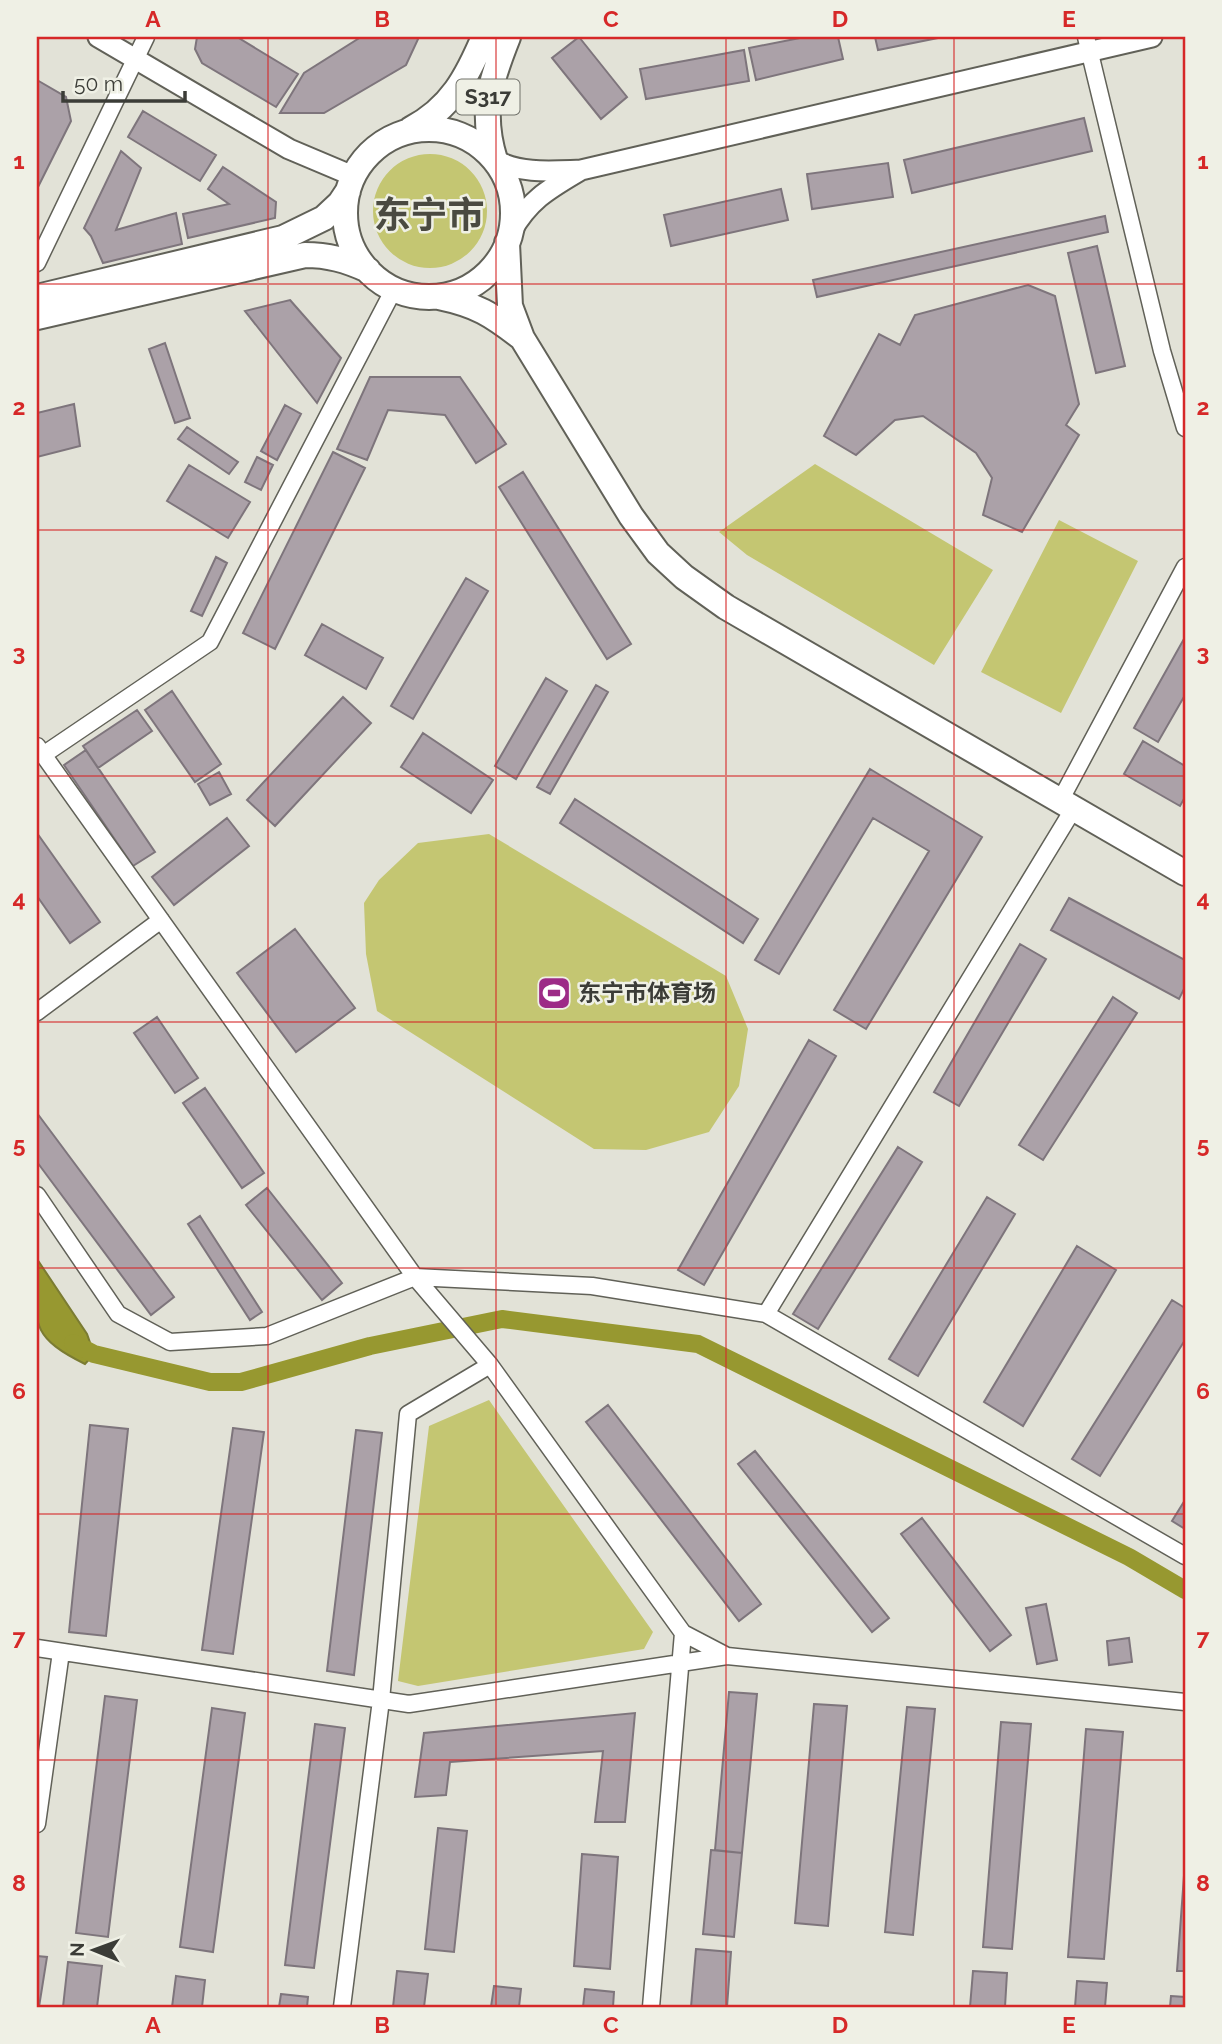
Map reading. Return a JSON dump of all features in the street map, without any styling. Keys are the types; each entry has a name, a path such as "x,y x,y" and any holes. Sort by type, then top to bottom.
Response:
{"highway":[{"name":"S317","path":"408,131 429,120 460,88 484,37"},
{"name":"S317","path":"495,160 486,122 488,99 493,74 508,37"},
{"path":"37,311 283,238 324,218 340,204 367,156 385,141 408,131 432,128 455,132 477,143 495,160 507,181 513,206 509,237 510,306 522,338 631,516 658,553 684,577 726,607 1185,873"},
{"path":"351,184 346,224 353,249 368,270"},
{"path":"438,297 463,290 485,276 501,256 509,237"},
{"path":"37,311 305,255 326,255 368,270 394,289 412,296 438,297 468,303 496,317 522,338"}],"street":[{"path":"98,37 351,184"},
{"path":"37,263 146,37"},
{"path":"495,160 512,169 538,172 581,170 1087,44 1152,37"},
{"path":"1087,44 1162,351 1185,428"},
{"path":"509,237 523,213 542,194 581,170"},
{"path":"394,289 210,642 40,750 415,1277 487,1362 683,1633 727,1656"},
{"path":"766,1314 1067,804 1185,567"},
{"path":"37,1012 161,920"},
{"path":"37,1195 118,1314 170,1342 267,1336 415,1277 592,1286 766,1314 1185,1556"},
{"path":"342,2007 381,1700 408,1414 487,1362"},
{"path":"651,2007 683,1633"},
{"path":"37,1648 409,1704 727,1656 1185,1702"},
{"path":"37,1824 61,1652"}],"green space":[{"path":"430,154 452,159 470,171 482,189 487,211 482,233 470,251 452,263 430,268 408,263 390,251 378,233 373,211 378,189 390,171 408,159"},
{"path":"815,464 993,570 934,665 747,555 719,532"},
{"path":"1059,520 1138,561 1061,713 981,672"},
{"name":"东宁市体育场","path":"489,834 726,976 748,1029 739,1086 709,1132 646,1150 594,1149 377,1011 366,954 364,903 379,880 418,843"},
{"path":"489,1400 653,1632 644,1649 418,1686 398,1681 429,1426"}],"shaded area":[{"path":"37,1259 87,1334 94,1354 85,1364 52,1343 38,1323"}],"building":[{"path":"197,37 237,37 298,74 276,107 202,63 195,49"},
{"path":"361,37 419,37 406,65 324,113 280,113 304,73"},
{"path":"579,37 627,97 601,119 552,58"},
{"path":"805,37 838,37 843,59 756,80 749,48"},
{"path":"875,37 943,37 878,50"},
{"path":"744,50 749,81 646,99 640,69"},
{"path":"37,80 66,97 71,121 37,189"},
{"path":"143,111 216,155 200,181 128,137"},
{"path":"1084,118 1092,151 912,193 904,160"},
{"path":"121,151 141,168 116,230 176,213 182,244 103,263 91,236 84,228"},
{"path":"888,163 893,197 812,209 807,174"},
{"path":"223,167 276,202 275,218 188,238 183,214 229,204 208,189"},
{"path":"781,189 788,220 671,246 664,215"},
{"path":"1105,216 1108,232 817,297 813,280"},
{"path":"1097,246 1125,366 1096,373 1068,253"},
{"path":"1028,285 1055,296 1079,404 1066,425 1079,435 1022,532 983,515 992,478 976,453 923,416 895,420 856,455 824,436 879,334 900,345 915,315"},
{"path":"290,300 341,358 317,403 245,311"},
{"path":"165,343 190,418 175,423 149,349"},
{"path":"370,377 460,377 506,444 476,463 445,415 388,410 367,460 337,449"},
{"path":"74,404 80,446 37,457 37,413"},
{"path":"285,405 301,414 277,460 261,451"},
{"path":"187,427 238,462 229,474 178,439"},
{"path":"333,452 365,468 275,649 243,633"},
{"path":"257,457 273,465 261,490 245,482"},
{"path":"189,465 250,502 228,538 167,501"},
{"path":"523,472 631,644 607,659 499,487"},
{"path":"216,557 227,563 202,616 191,611"},
{"path":"466,578 488,591 413,719 391,706"},
{"path":"322,624 383,658 366,689 305,655"},
{"path":"1185,637 1185,695 1158,742 1134,728"},
{"path":"546,678 567,691 516,779 495,766"},
{"path":"596,685 608,692 550,794 537,787"},
{"path":"172,691 221,764 195,782 145,710"},
{"path":"343,697 371,723 275,826 247,800"},
{"path":"137,710 152,731 98,768 83,746"},
{"path":"423,733 493,780 471,813 401,767"},
{"path":"1143,741 1185,766 1185,797 1180,806 1124,774"},
{"path":"86,750 155,852 133,866 64,765"},
{"path":"870,769 982,837 866,1029 834,1010 929,851 873,818 779,974 755,960"},
{"path":"219,772 231,794 210,805 198,784"},
{"path":"575,799 758,919 743,943 560,823"},
{"path":"227,818 249,846 174,905 152,877"},
{"path":"37,833 100,922 70,943 37,896"},
{"path":"1069,898 1185,960 1185,987 1179,999 1051,930"},
{"path":"295,929 355,1008 296,1052 237,973"},
{"path":"1020,944 1046,959 959,1106 934,1092"},
{"path":"1113,997 1137,1013 1043,1160 1019,1145"},
{"path":"157,1017 198,1078 175,1093 134,1033"},
{"path":"809,1040 836,1056 704,1285 678,1270"},
{"path":"205,1088 264,1173 242,1188 183,1103"},
{"path":"37,1113 174,1297 151,1315 37,1162"},
{"path":"898,1147 922,1162 818,1329 793,1314"},
{"path":"267,1188 342,1283 322,1300 246,1205"},
{"path":"987,1197 1015,1214 918,1376 889,1359"},
{"path":"200,1216 262,1312 250,1320 188,1224"},
{"path":"1077,1246 1116,1270 1023,1426 984,1402"},
{"path":"1172,1300 1185,1308 1185,1340 1100,1476 1072,1459"},
{"path":"608,1405 761,1604 739,1621 586,1422"},
{"path":"90,1425 128,1429 106,1636 69,1632"},
{"path":"233,1428 264,1432 233,1654 202,1650"},
{"path":"356,1430 382,1433 354,1675 327,1671"},
{"path":"755,1451 889,1618 872,1632 738,1464"},
{"path":"1185,1500 1185,1529 1172,1521"},
{"path":"922,1518 1011,1635 990,1651 901,1534"},
{"path":"1046,1604 1057,1660 1037,1664 1026,1608"},
{"path":"1129,1638 1132,1662 1109,1665 1107,1641"},
{"path":"729,1692 757,1694 742,1853 715,1850"},
{"path":"105,1696 137,1700 108,1937 76,1933"},
{"path":"814,1704 847,1706 828,1926 795,1923"},
{"path":"907,1707 935,1709 913,1935 885,1932"},
{"path":"212,1708 245,1713 213,1952 180,1947"},
{"path":"635,1713 625,1822 595,1822 603,1751 450,1762 446,1795 415,1797 424,1733"},
{"path":"1001,1722 1031,1724 1012,1949 983,1947"},
{"path":"315,1724 345,1728 314,1968 285,1965"},
{"path":"1086,1729 1123,1732 1104,1959 1068,1957"},
{"path":"438,1828 467,1831 454,1952 425,1949"},
{"path":"711,1850 742,1853 734,1937 703,1934"},
{"path":"582,1854 618,1857 610,1969 574,1966"},
{"path":"1185,1862 1185,1971 1177,1971"},
{"path":"696,1949 731,1952 727,2007 691,2007"},
{"path":"37,1956 47,1957 39,2007 37,2007"},
{"path":"68,1962 102,1966 97,2007 63,2007"},
{"path":"397,1971 428,1974 424,2007 393,2007"},
{"path":"973,1971 1007,1973 1005,2007 970,2007"},
{"path":"176,1976 205,1980 202,2007 172,2007"},
{"path":"1077,1981 1107,1983 1105,2007 1075,2007"},
{"path":"494,1986 521,1989 519,2007 491,2007"},
{"path":"585,1989 614,1992 613,2007 583,2007"},
{"path":"281,1994 308,1997 307,2007 279,2007"},
{"path":"1171,1996 1185,1997 1185,2007 1170,2007"}],"waterway":[{"path":"73,1343 94,1354 210,1382 241,1382 370,1346 502,1319 698,1344 1129,1557 1185,1590"}],"place":[{"name":"东宁市体育场","path":"554,993"}],"district":[{"name":"东宁市","path":"429,215"}]}
